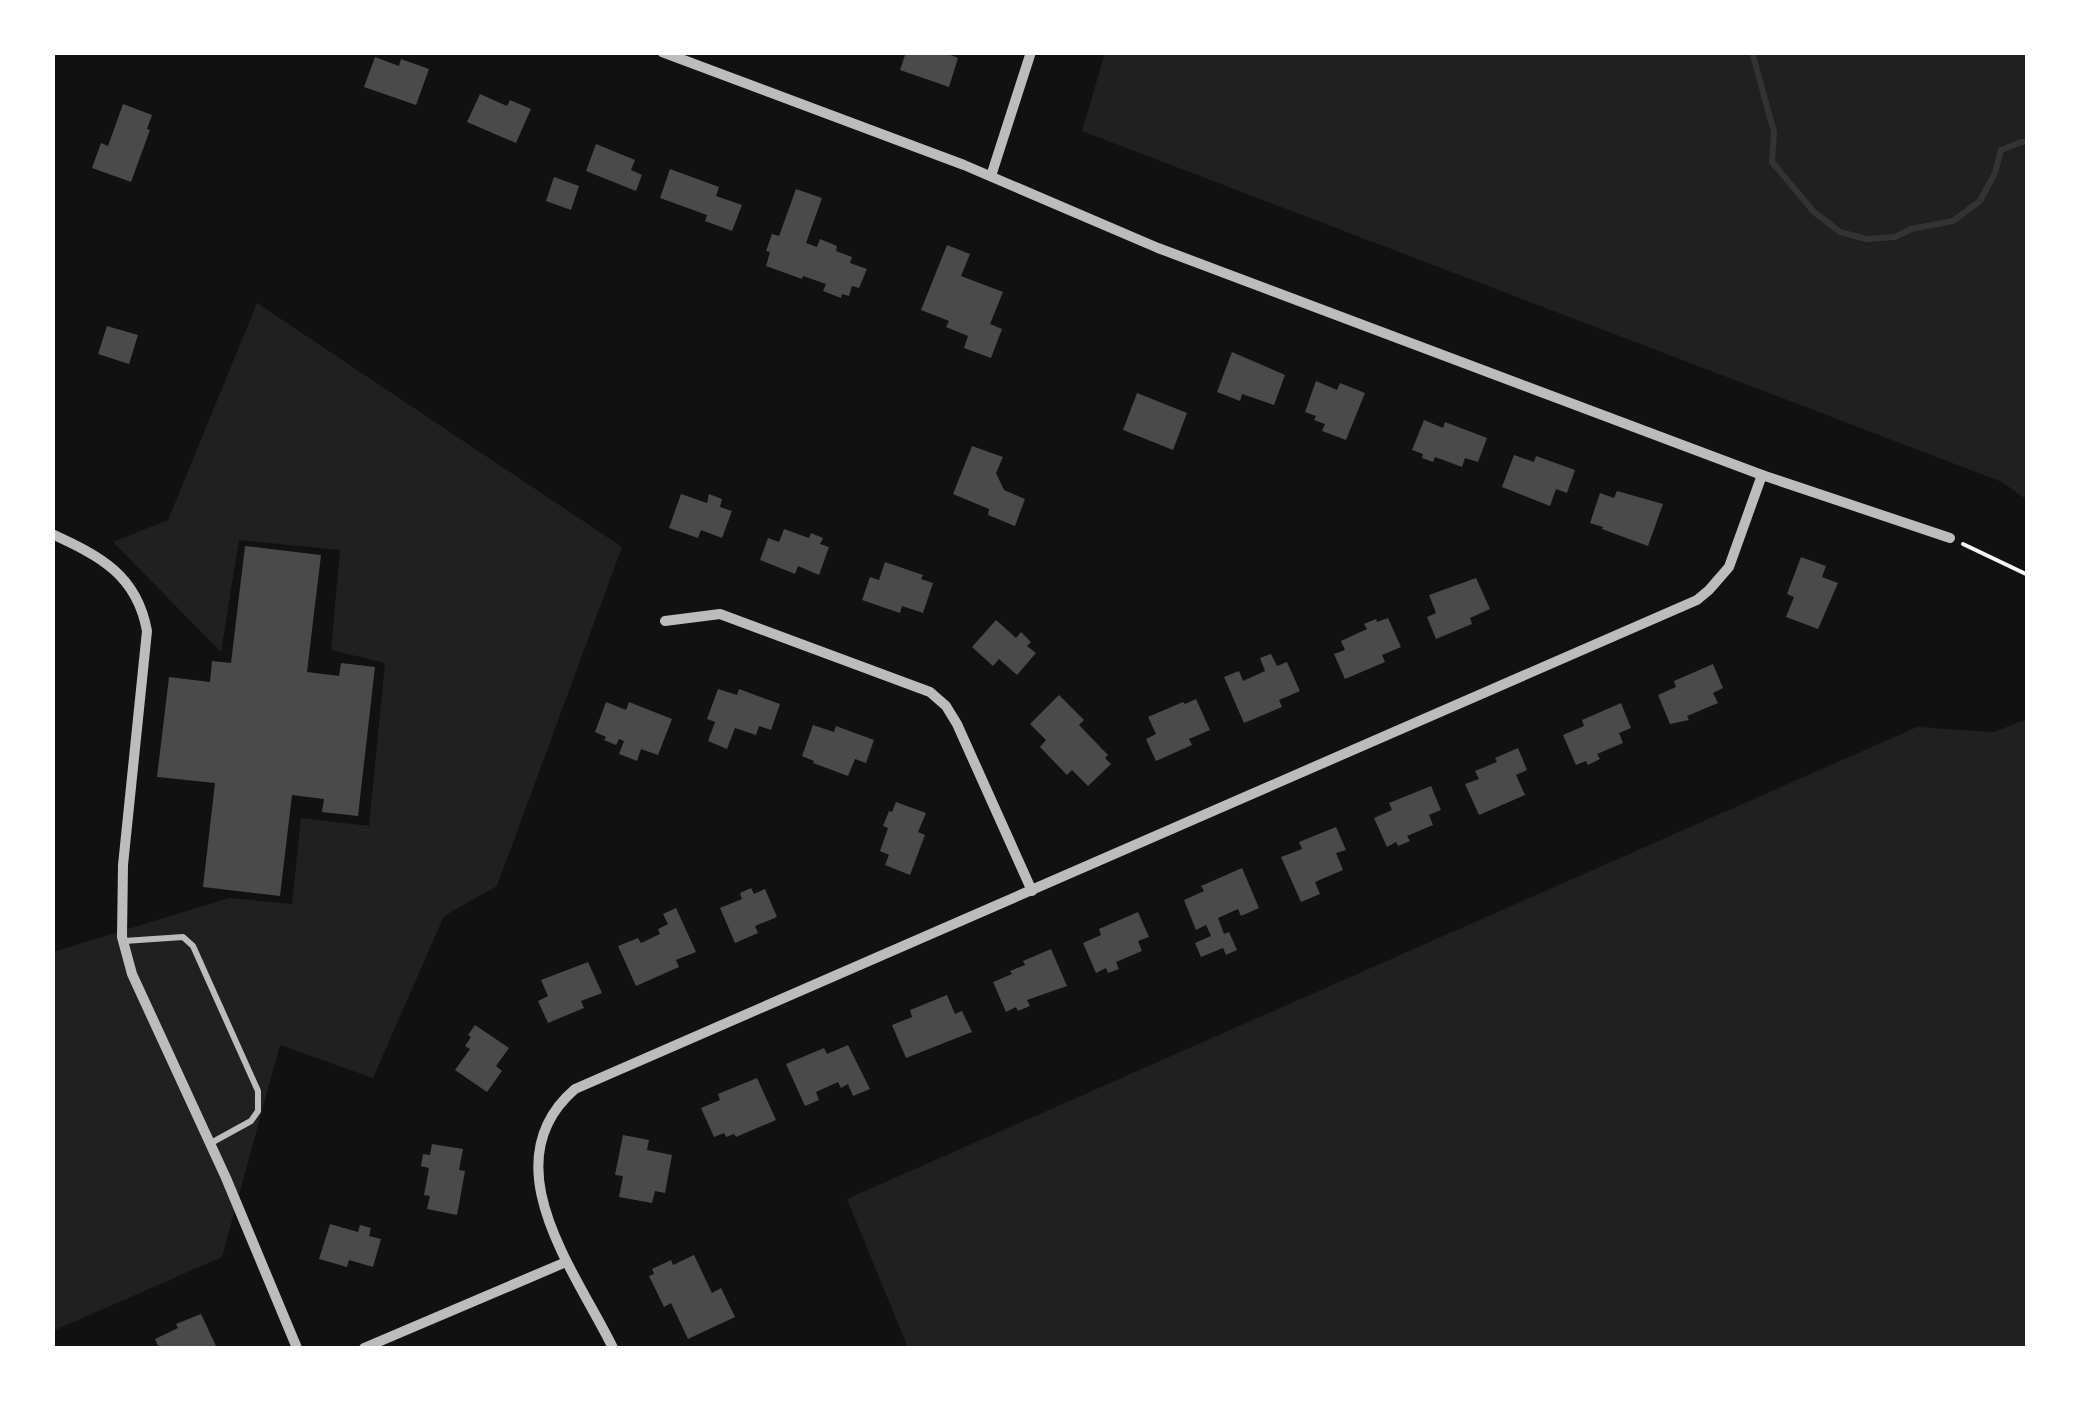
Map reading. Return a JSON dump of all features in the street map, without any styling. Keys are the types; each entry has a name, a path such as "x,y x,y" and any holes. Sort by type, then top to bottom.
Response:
{"street":[{"path":"662,52 992,176 1158,248 1762,475 1950,538"},
{"path":"992,176 1031,52"},
{"path":"613,1348 566,1262 545,1210 538,1171 546,1125 576,1090 1697,600 1728,567 1762,475"},
{"path":"52,534 122,575 144,615 147,631 123,865 124,942 132,974 297,1348"},
{"path":"665,621 720,614 930,692 946,706 957,724 1032,890"},
{"path":"364,1348 566,1262"}],"lane":[{"path":"124,942 183,937 193,946 258,1091 258,1111 251,1120 210,1144"}],"path":[{"path":"1950,538 2028,574"}],"shaded area":[{"path":"1105,53 2027,53 2027,500 2002,482 1082,131"},
{"path":"257,303 622,547 497,886 444,916 373,1078 280,1045 222,1257 53,1331 53,952 229,898 292,904 301,818 369,826 385,663 331,650 340,550 239,540 221,652 113,542 168,520"},
{"path":"2027,719 2027,1348 908,1348 847,1199 1917,727 1994,732"}],"building":[{"path":"906,52 943,52 958,58 949,87 900,70"},
{"path":"375,57 399,66 401,59 429,69 416,105 364,87"},
{"path":"480,94 507,106 510,100 531,109 516,143 467,122"},
{"path":"123,104 152,115 131,182 92,168 101,143 108,146"},
{"path":"596,144 635,160 631,170 642,175 636,191 586,171"},
{"path":"670,169 719,187 716,196 742,205 732,231 705,221 707,215 660,198"},
{"path":"554,177 579,186 571,210 546,201"},
{"path":"796,189 822,198 806,243 817,247 820,239 837,246 836,251 852,257 850,263 867,269 859,288 852,286 849,296 842,294 841,298 823,291 826,284 766,266 772,234 779,236"},
{"path":"947,245 970,254 961,276 1003,292 990,324 1002,329 991,358 964,348 968,336 946,327 949,321 921,310"},
{"path":"107,326 138,335 129,364 98,354"},
{"path":"1232,352 1285,375 1274,405 1242,394 1240,401 1217,392"},
{"path":"1316,381 1337,390 1340,383 1365,393 1346,440 1322,431 1325,424 1305,412"},
{"path":"1137,393 1187,413 1173,450 1123,430"},
{"path":"1424,420 1443,428 1445,422 1487,438 1478,462 1465,458 1462,467 1435,457 1433,462 1422,458 1423,454 1412,450"},
{"path":"972,446 1003,457 996,473 1004,490 1025,499 1015,526 988,515 989,509 953,494"},
{"path":"1514,455 1534,462 1536,456 1575,470 1567,493 1556,489 1550,506 1502,487"},
{"path":"1617,491 1663,504 1648,546 1590,523 1600,493 1614,498"},
{"path":"681,494 707,503 709,494 722,499 720,507 732,511 722,538 701,530 698,538 669,528"},
{"path":"784,529 809,538 811,533 823,538 820,544 829,547 819,575 798,566 795,574 760,560 768,538 779,542"},
{"path":"245,546 321,555 307,672 339,676 341,663 375,667 358,816 322,812 324,799 292,795 280,896 203,887 215,783 157,777 169,677 210,682 212,661 231,663"},
{"path":"1801,557 1826,566 1822,577 1838,583 1818,629 1786,617 1794,597 1787,594"},
{"path":"885,562 923,575 921,579 933,583 923,613 902,606 900,613 862,600 870,577 879,580"},
{"path":"1476,578 1490,609 1470,618 1472,624 1436,639 1427,617 1436,613 1429,595"},
{"path":"1388,618 1401,647 1382,655 1385,662 1345,679 1334,654 1345,650 1341,641 1367,629 1364,624"},
{"path":"996,620 1016,638 1021,632 1031,642 1027,646 1036,653 1017,675 999,659 993,666 972,647"},
{"path":"1271,654 1277,666 1287,662 1300,691 1279,700 1282,707 1244,723 1224,677 1239,671 1243,681 1265,671 1260,658"},
{"path":"1713,664 1723,688 1713,693 1718,703 1687,716 1689,720 1670,724 1658,695 1676,687 1674,681"},
{"path":"718,689 737,695 739,689 780,704 771,730 759,726 756,735 735,728 727,749 708,741 715,722 707,719"},
{"path":"1059,695 1084,720 1079,725 1108,755 1105,758 1111,764 1088,786 1072,770 1067,775 1040,747 1046,740 1030,724"},
{"path":"1196,699 1210,730 1189,739 1192,745 1156,761 1146,739 1156,734 1148,717"},
{"path":"606,702 626,710 629,702 672,719 658,755 641,749 637,761 619,754 624,741 619,739 616,745 595,732"},
{"path":"1621,703 1631,728 1619,733 1623,743 1597,754 1600,759 1588,765 1586,761 1576,765 1563,735 1584,726 1582,720"},
{"path":"813,725 834,732 836,726 874,740 866,763 855,759 848,776 802,756"},
{"path":"1518,748 1527,770 1516,775 1525,795 1479,815 1465,784 1479,779 1475,771"},
{"path":"1431,786 1441,810 1429,815 1433,825 1407,836 1410,841 1387,847 1374,818 1392,810 1389,803"},
{"path":"896,802 926,813 918,832 925,835 910,875 885,865 889,855 880,851 888,828 883,826"},
{"path":"1336,827 1346,850 1336,853 1343,870 1315,882 1320,894 1301,902 1281,857 1302,849 1299,842"},
{"path":"1242,868 1259,908 1241,916 1238,909 1218,918 1224,934 1229,932 1237,950 1226,955 1223,948 1201,957 1195,943 1211,936 1206,925 1196,930 1184,900 1204,891 1201,886"},
{"path":"751,888 754,894 765,889 777,917 755,926 758,933 735,943 720,908 742,899 740,893"},
{"path":"676,908 696,952 676,960 679,967 636,986 618,946 638,938 641,943 660,934 658,929 668,924 663,914"},
{"path":"1138,912 1149,937 1138,941 1142,951 1116,962 1119,969 1108,973 1106,968 1096,973 1083,943 1101,935 1099,929"},
{"path":"1051,949 1067,986 1027,1000 1030,1006 1006,1012 993,982 1025,965 1023,961"},
{"path":"588,962 602,993 581,1001 584,1008 548,1023 538,1001 548,996 541,980"},
{"path":"947,995 955,1014 962,1011 972,1032 906,1058 892,1025 912,1017 910,1010"},
{"path":"475,1025 509,1048 496,1066 502,1071 487,1092 455,1070 470,1049 465,1046"},
{"path":"848,1045 870,1089 853,1096 848,1084 841,1088 838,1082 816,1092 819,1100 805,1106 786,1064 824,1048 827,1054"},
{"path":"757,1078 776,1120 736,1137 726,1137 724,1133 714,1137 701,1108 720,1100 718,1094"},
{"path":"623,1135 649,1140 647,1150 672,1155 665,1193 655,1191 652,1203 619,1197 623,1176 615,1175"},
{"path":"432,1144 463,1149 459,1170 465,1171 457,1215 427,1209 430,1196 424,1195 429,1168 421,1166 423,1154 430,1155"},
{"path":"330,1224 358,1232 360,1225 371,1228 369,1236 381,1239 373,1267 349,1260 347,1267 319,1259"},
{"path":"694,1255 712,1293 721,1288 735,1317 688,1339 671,1303 664,1307 649,1276 654,1274 652,1269 671,1260 673,1265"},
{"path":"201,1314 216,1346 159,1348 155,1339 178,1328 176,1324"}],"waterway":[{"path":"1752,52 1774,132 1772,162 1814,212 1840,232 1866,239 1895,237 1911,229 1953,221 1980,201 1995,173 2001,150 2028,142"}]}
